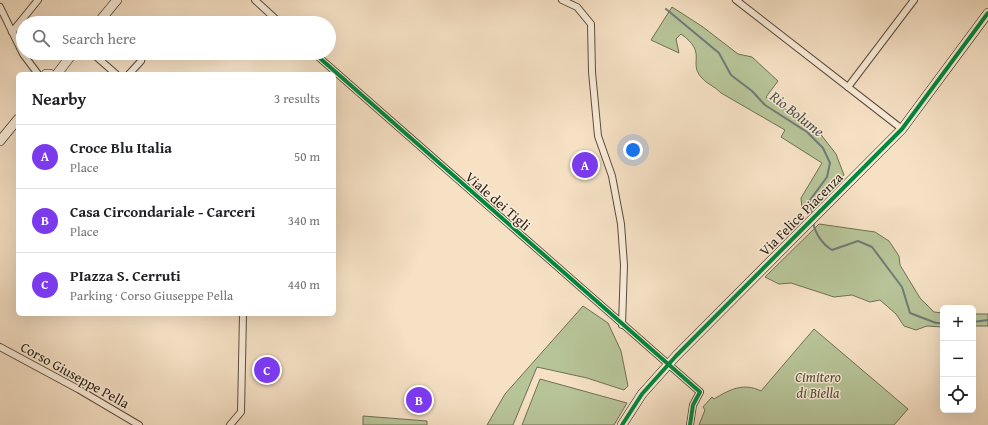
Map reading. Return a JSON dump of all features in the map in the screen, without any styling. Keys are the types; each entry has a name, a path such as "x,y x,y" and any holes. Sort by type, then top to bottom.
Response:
{"street":[{"path":"25,16 38,0"},
{"path":"104,16 117,0"},
{"path":"255,0 272,16"},
{"path":"562,0 577,7 591,24 592,72 598,136 612,176 621,224 624,265 622,325"},
{"path":"736,0 902,129"},
{"path":"848,87 914,0"},
{"path":"0,7 16,40"},
{"name":"Via Felice Piacenza","path":"622,425 642,394 668,364 902,129 988,13"},
{"path":"12,32 16,27"},
{"path":"28,60 36,72"},
{"path":"59,72 68,60"},
{"path":"100,60 114,72"},
{"name":"Viale dei Tigli","path":"322,60 336,72"},
{"path":"131,72 140,61"},
{"name":"Viale dei Tigli","path":"336,72 700,392 694,405 690,425"},
{"path":"0,141 16,122"},
{"path":"230,425 241,412 243,316"},
{"name":"Corso Giuseppe Pella","path":"0,347 78,389 139,425"}],"green space":[{"path":"672,7 703,27 738,54 752,57 778,81 766,97 815,127 836,154 844,175 818,202 802,209 801,198 822,163 781,137 785,130 721,93 703,79 696,67 696,52 694,47 681,34 676,39 679,53 651,40"},
{"path":"819,224 875,232 889,241 899,256 900,265 920,298 934,312 940,313 940,327 927,326 916,330 904,326 896,314 880,300 870,302 852,295 834,297 791,283 779,284 765,277"},
{"path":"583,306 608,323 621,351 628,386 624,390 587,378 537,367 513,425 487,425 505,394"},
{"path":"976,314 988,314 988,326 976,326"},
{"name":"Cimitero di Biella","path":"814,329 908,409 894,425 699,425 705,410 703,407 712,397 714,399 731,390 742,387 754,388 761,391"},
{"path":"540,379 627,403 614,425 522,425"},
{"path":"363,416 427,421 427,425 363,425"}],"waterway":[{"name":"Rio Bolume","path":"666,9 719,53 731,75 752,91 765,105 807,132 823,148 830,163 827,177 810,200 812,215"},
{"name":"Rio Bolume","path":"813,222 815,230 820,238 825,245 832,250 858,241 872,247 902,287 910,313 936,323 940,323"},
{"name":"Rio Bolume","path":"976,322 988,320"}],"cycle path":[{"path":"622,425 642,394 676,356 902,129 988,13"},
{"path":"322,60 336,72"},
{"path":"336,72 700,392 693,405 690,425"}],"place":[{"name":"Croce Blu Italia","path":"585,165"},
{"name":"PIazza S. Cerruti","path":"267,370"},
{"name":"Casa Circondariale - Carceri","path":"419,400"}]}
